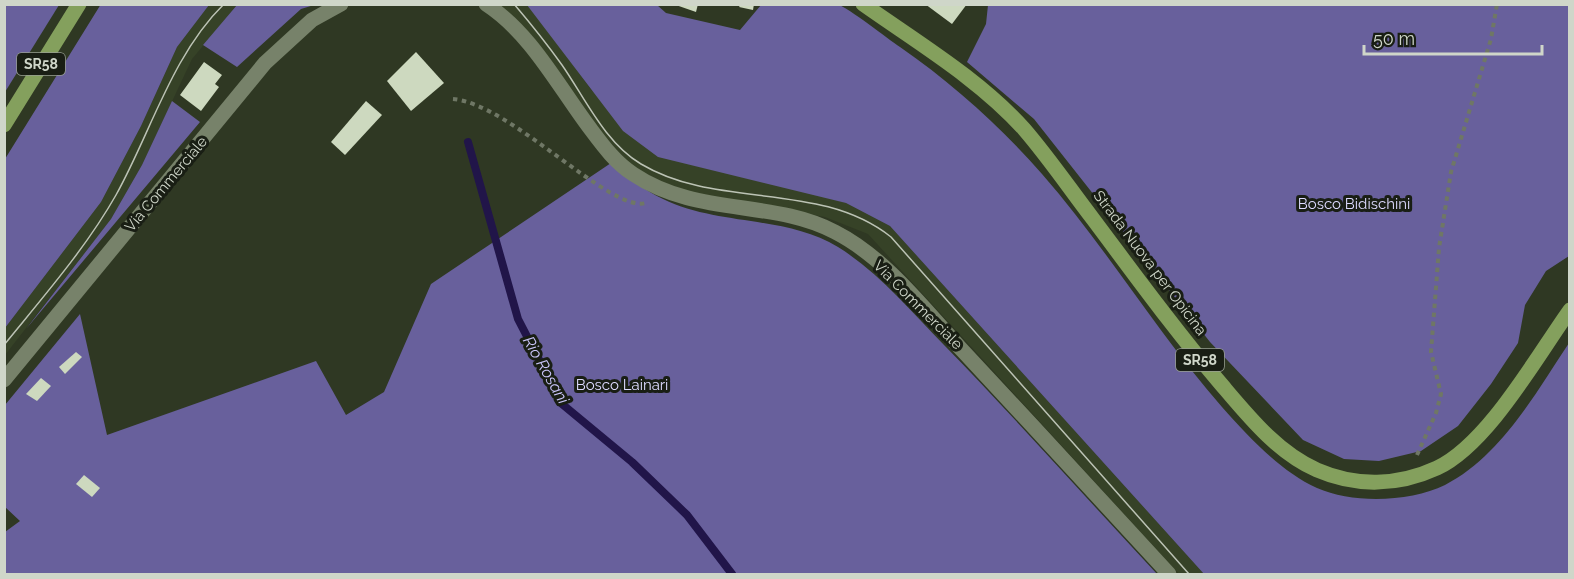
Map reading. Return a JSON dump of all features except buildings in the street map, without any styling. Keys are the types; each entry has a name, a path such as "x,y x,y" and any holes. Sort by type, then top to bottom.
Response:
{"main road":[{"name":"SR58","path":"4,125 79,4"},
{"name":"Strada Nuova per Opicina","path":"863,4 965,77 1021,126 1049,158 1198,357 1273,441 1315,470 1339,478 1388,483 1413,478 1439,467 1467,447 1487,426 1569,310"}],"street":[{"name":"Via Commerciale","path":"4,380 265,63 312,20 341,4"},
{"name":"Via Commerciale","path":"486,4 516,29 533,48 611,156 632,174 662,190 689,200 806,220 836,232 861,249 892,275 1169,574"}],"path":[{"path":"1413,478 1418,450 1437,412 1441,394 1431,352 1435,325 1439,248 1451,172 1491,39 1497,4"},
{"path":"453,99 466,100 483,106 542,144 602,189 625,202 641,204 652,201 662,190"}],"shaded area":[{"path":"209,5 237,5 192,59 142,165 111,219 5,355 5,328 101,202 141,126 177,47"},
{"path":"500,5 527,5 538,16 592,91 798,190 846,203 890,226 1204,574 1179,574 868,234 825,217 691,192 659,181 631,165 603,135 514,17"}],"green space":[{"path":"822,3 837,4 843,7 938,75 1010,139 1065,202 1176,350 1232,418 1278,463 1303,481 1331,493 1364,499 1399,498 1431,491 1465,473 1500,441 1530,403 1569,343 1569,574 1204,574 890,226 846,203 658,157 623,131 527,5 657,5 666,13 740,30 761,5"},
{"path":"101,4 209,5 177,47 141,126 101,202 5,328 5,159"},
{"path":"4,5 59,5 5,92"},
{"path":"237,5 314,5 301,9 237,67 203,45"},
{"name":"Bosco Bidischini","path":"988,5 1569,5 1569,256 1546,271 1525,305 1518,343 1491,384 1458,426 1421,451 1379,461 1344,459 1303,440 1210,342 1034,119 967,62 986,24"},
{"path":"172,101 200,122 26,329 111,219 142,165"},
{"name":"Bosco Lainari","path":"611,163 649,192 684,208 796,230 818,237 853,257 907,306 1157,574 5,574 5,532 20,521 5,507 5,405 80,314 107,435 316,361 346,415 384,392 431,284"}],"waterway":[{"name":"Rio Rosani","path":"468,142 518,319 562,404 632,462 687,515 732,574"}],"tram line":[{"path":"4,345 63,272 104,215 129,171 176,70 190,46 224,4"},
{"path":"514,4 562,65 606,132 628,155 641,164 671,178 702,187 801,201 832,208 863,219 891,237 1189,574"}]}
